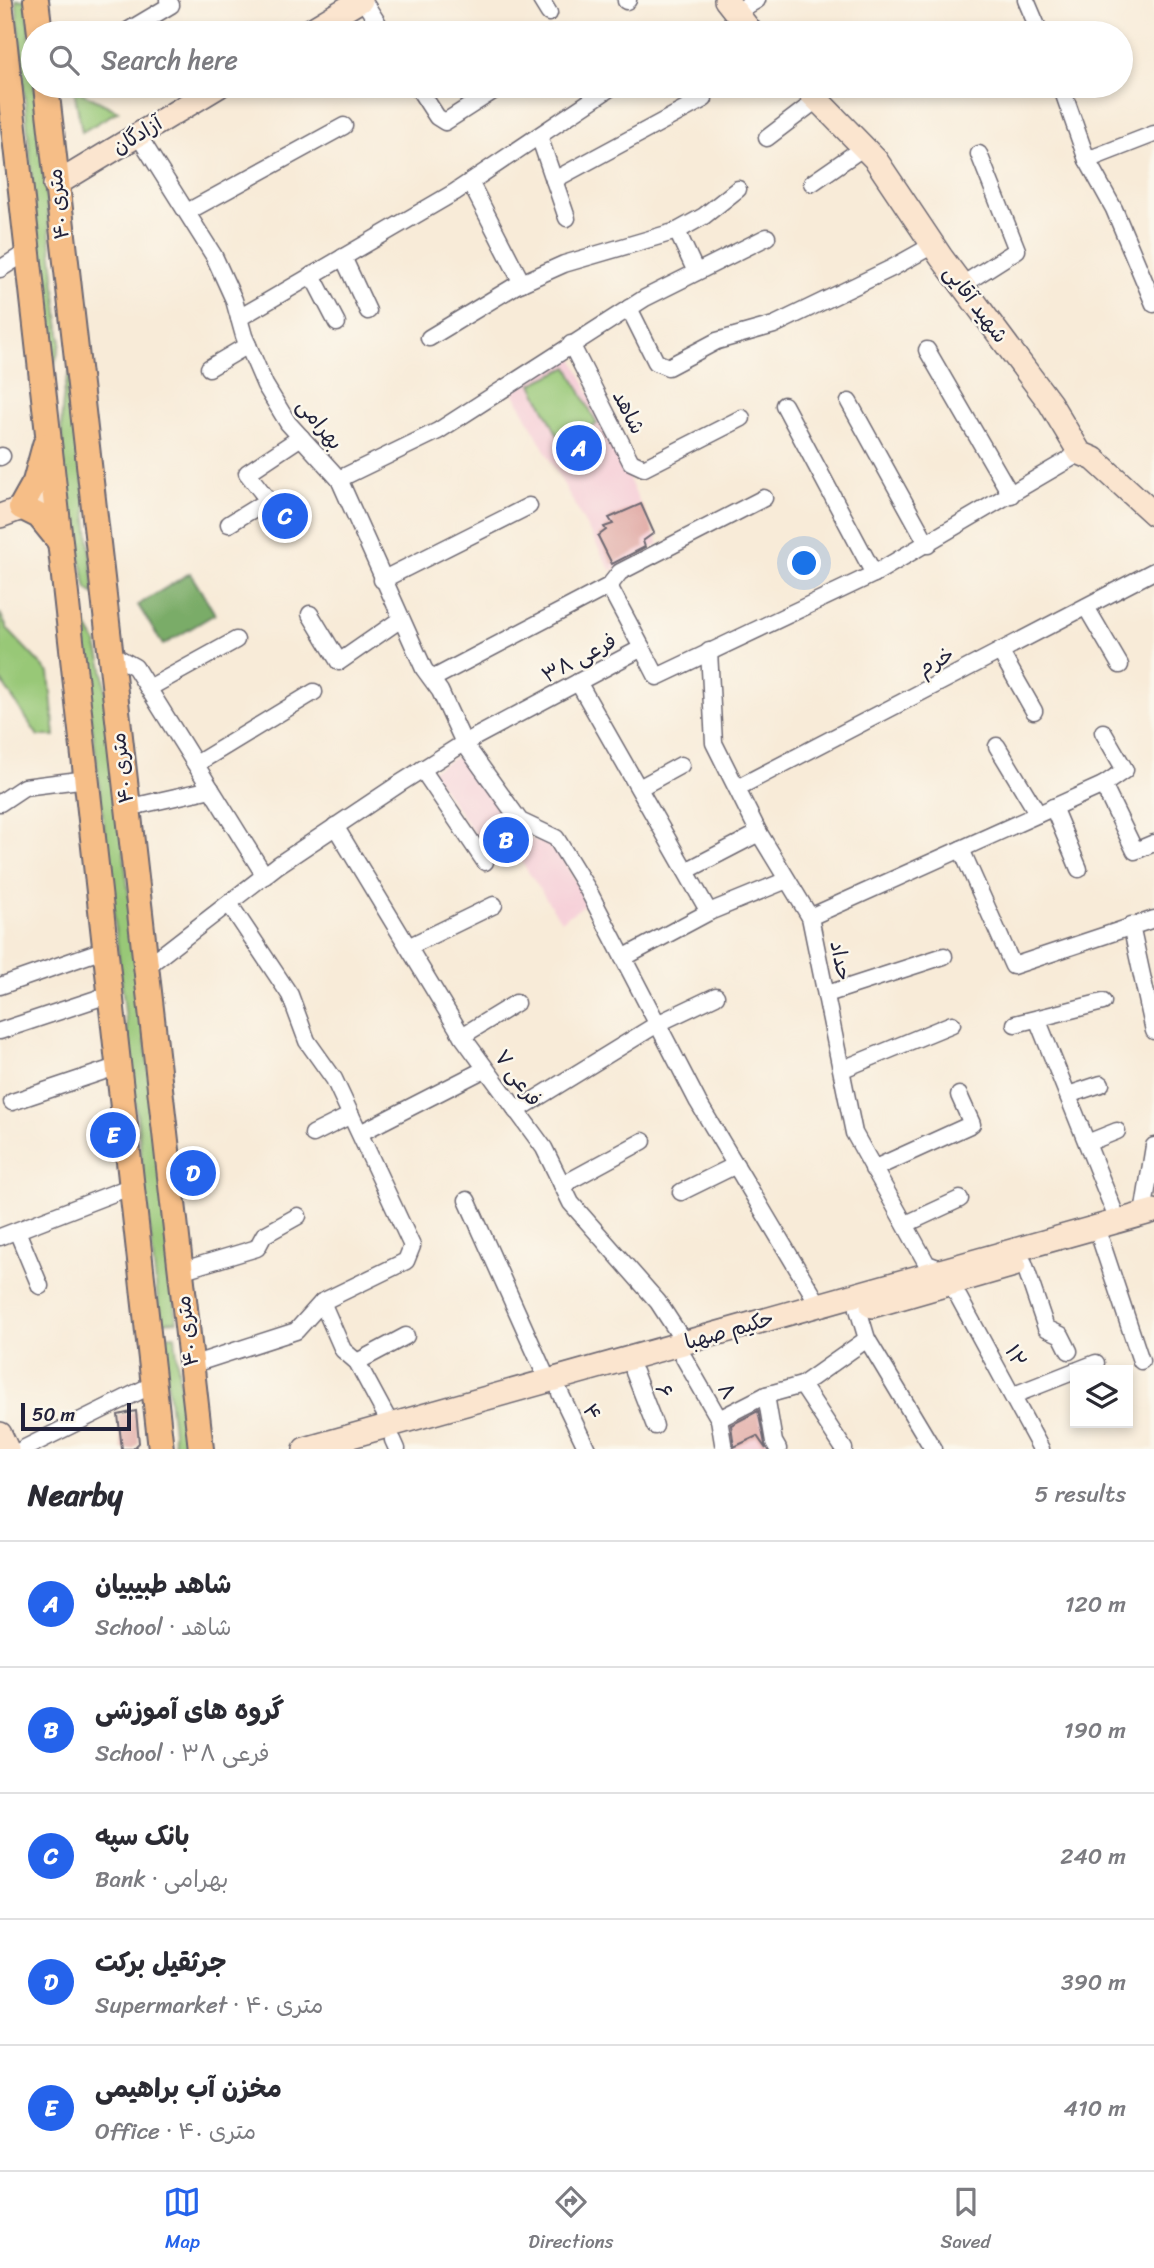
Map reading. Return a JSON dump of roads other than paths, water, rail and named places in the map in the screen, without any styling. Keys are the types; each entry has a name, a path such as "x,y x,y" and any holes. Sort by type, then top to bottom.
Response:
{"main road":[{"path":"36,0 39,21"},
{"name":"۴۰ متری","path":"0,2 3,64 61,543 159,1446"},
{"name":"۴۰ متری","path":"47,98 72,339 200,1439"},
{"path":"72,339 58,385 57,433 63,484 55,496 67,512 80,592 108,652"},
{"path":"48,434 34,482 10,511 39,516 61,543"},
{"path":"146,1319 158,1328 169,1329 179,1326 185,1312"},
{"path":"200,1439 218,1449"}],"street":[{"path":"144,21 171,5 168,0"},
{"path":"326,21 362,0 376,21"},
{"path":"743,21 731,6 757,0"},
{"path":"1026,0 1035,21"},
{"name":"آزادگان","path":"55,185 199,98"},
{"path":"425,98 437,117 445,122 482,98"},
{"path":"239,318 470,182 539,136 582,98"},
{"path":"767,138 805,98"},
{"name":"شهید آقایی","path":"817,98 864,147 905,199 933,245 1050,402 1080,453 1094,459 1154,514"},
{"path":"1065,98 1087,160 1114,209 1146,279 1154,304"},
{"path":"554,180 704,99"},
{"path":"187,212 344,126"},
{"path":"1087,160 1154,134"},
{"name":"بهرامی","path":"138,135 214,256 265,385 288,423 339,480 382,580 464,743 520,821 556,838 588,890 698,1102 819,1305"},
{"path":"539,136 567,218"},
{"path":"812,183 864,147"},
{"path":"962,285 1017,250 979,154"},
{"path":"470,182 522,283"},
{"path":"429,338 522,283 564,264 677,231 704,216 738,189"},
{"path":"677,231 696,272"},
{"path":"339,480 439,431 629,308 766,237"},
{"path":"629,308 656,362 667,367 717,341 774,325 892,268 933,245"},
{"path":"0,269 27,252"},
{"path":"343,257 368,311"},
{"path":"312,275 337,323"},
{"name":"شاهد","path":"571,344 631,463 644,468 742,418"},
{"path":"209,368 248,345"},
{"path":"927,350 1011,495"},
{"path":"849,402 928,545"},
{"path":"784,405 874,574"},
{"path":"229,524 268,500 247,473 301,438"},
{"name":"فرعی ۳۸","path":"145,968 335,826 464,743 642,648 657,677 874,574 928,545 1080,453"},
{"path":"10,511 55,496"},
{"path":"432,679 609,586 620,572 764,498"},
{"path":"382,580 529,506"},
{"name":"خرم","path":"737,788 1154,571"},
{"path":"609,586 642,648"},
{"path":"1086,607 1120,665"},
{"path":"310,614 339,662 401,619"},
{"path":"149,688 236,640"},
{"name":"حداد","path":"709,651 714,743 759,833 810,917 843,1069 853,1133 927,1264 947,1277"},
{"path":"999,651 1034,711"},
{"path":"108,652 135,667 265,876"},
{"path":"578,682 709,912"},
{"path":"196,764 314,692"},
{"path":"810,917 1103,785 1125,770 1103,732"},
{"path":"998,746 1046,810 1079,869"},
{"path":"639,788 681,765"},
{"path":"422,769 485,862"},
{"path":"0,803 24,787 87,779"},
{"path":"1103,785 1135,851 1154,843"},
{"path":"127,808 211,789"},
{"name":"فرعی ۷","path":"335,826 462,1036 544,1148 571,1203 658,1302 684,1350"},
{"path":"686,871 759,833"},
{"path":"961,849 1013,966 1154,919"},
{"path":"623,958 709,912 787,880"},
{"path":"191,1365 296,1331 322,1302 406,1262 412,1245 334,1079 307,1041 290,995 230,905"},
{"path":"408,947 494,905"},
{"path":"1131,925 1154,1031"},
{"path":"0,986 106,949"},
{"path":"827,994 944,956"},
{"path":"0,1031 111,994"},
{"path":"516,1111 659,1023 716,996"},
{"path":"1014,1024 1038,1021 1103,1002"},
{"path":"462,1036 516,1003"},
{"path":"1038,1021 1118,1221"},
{"path":"843,1069 952,1024"},
{"path":"12,1102 119,1066"},
{"path":"360,1133 485,1069"},
{"path":"1068,1095 1101,1084"},
{"path":"873,1169 972,1124 959,1095"},
{"path":"313,1134 351,1115"},
{"path":"1087,1143 1117,1131"},
{"path":"562,1185 643,1141"},
{"path":"1150,1217 1154,1146"},
{"path":"681,1192 736,1165"},
{"path":"0,1237 132,1186"},
{"path":"906,1224 960,1199"},
{"name":"۴","path":"467,1200 554,1387 587,1449"},
{"path":"180,1271 257,1248 264,1235 298,1216"},
{"name":"حکیم صهبا","path":"554,1387 634,1372 684,1350 858,1309 1118,1221 1150,1217"},
{"name":"حکیم صهبا","path":"360,1449 554,1387 684,1350 819,1305 1024,1263 1101,1241 1150,1217"},
{"path":"17,1231 40,1286"},
{"path":"1101,1241 1141,1361"},
{"path":"1024,1263 1046,1328 1060,1335 1069,1351"},
{"name":"۱۲","path":"947,1277 1014,1395 1041,1449"},
{"path":"322,1302 343,1350 357,1362 393,1438"},
{"path":"858,1309 867,1339 933,1449"},
{"path":"357,1362 406,1336"},
{"path":"719,1419 766,1395 802,1385 867,1339"},
{"name":"۸","path":"684,1350 719,1419 724,1449"},
{"path":"1091,1365 1096,1363"},
{"name":"۶","path":"634,1372 654,1426"},
{"path":"1014,1395 1070,1374"},
{"path":"23,1449 154,1384"},
{"path":"802,1385 844,1449"},
{"path":"766,1395 774,1442 778,1449"},
{"path":"0,1434 7,1449"},
{"name":"حکیم صهبا","path":"305,1449 393,1438"}],"place":[{"name":"شاهد طبیبیان","path":"579,448"},
{"name":"بانک سپه","path":"285,516"},
{"name":"گروه های آموزشی","path":"506,840"},
{"name":"مخزن آب براهیمی","path":"113,1135"},
{"name":"جرثقیل برکت","path":"193,1173"}]}
